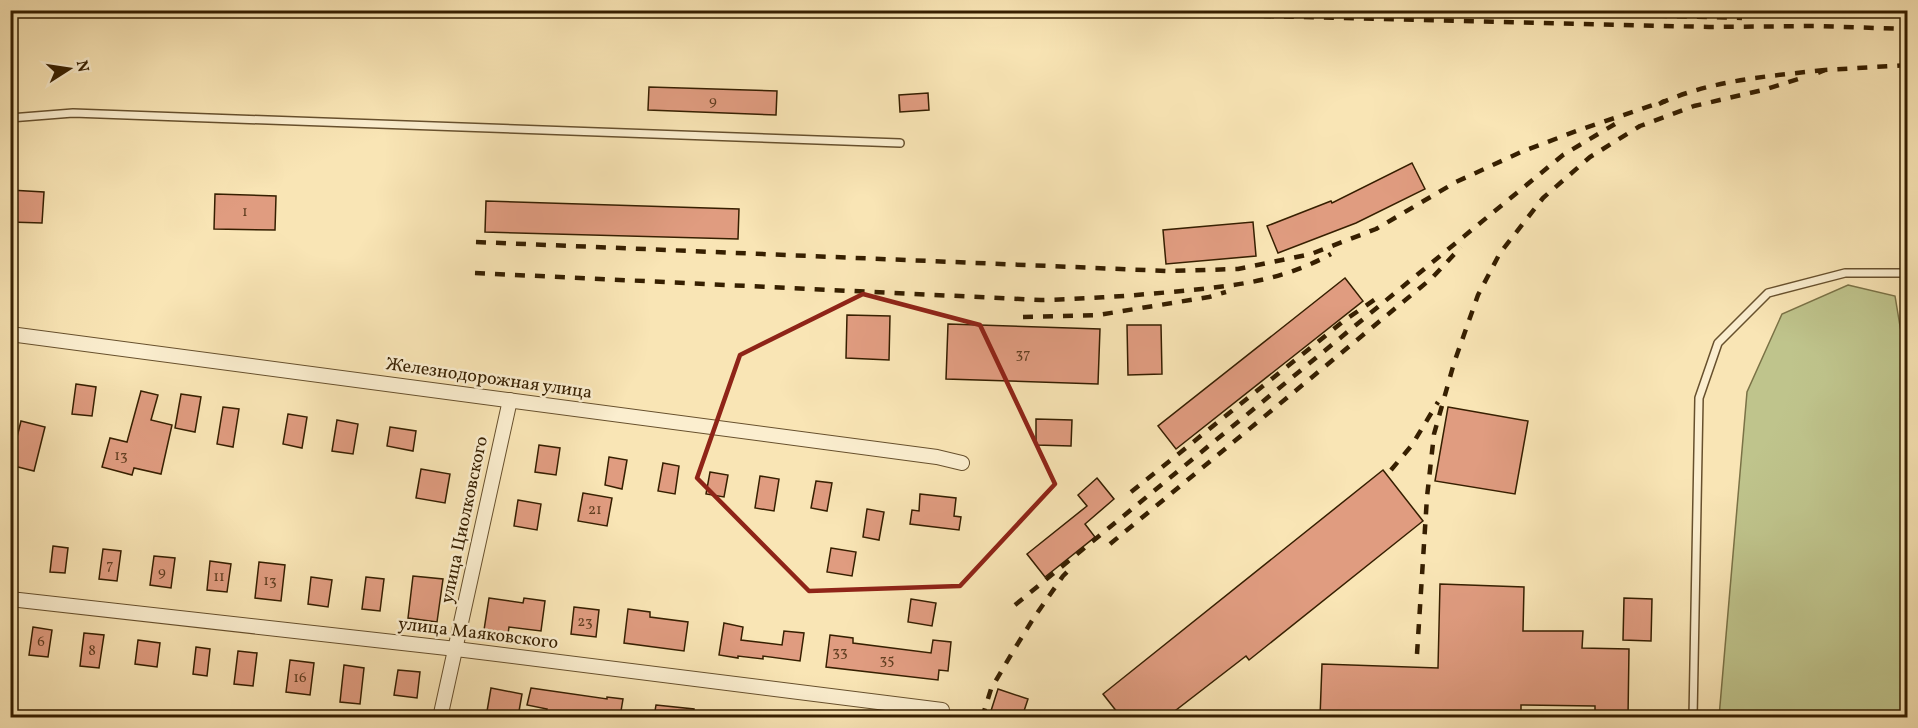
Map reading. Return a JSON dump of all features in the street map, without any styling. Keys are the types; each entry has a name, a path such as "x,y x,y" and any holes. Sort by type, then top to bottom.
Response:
{"street":[{"name":"Железнодорожная улица","path":"10,334 937,456 962,463"},
{"name":"улица Циолковского","path":"440,717 510,400"},
{"name":"улица Маяковского","path":"10,599 456,649 942,710"}],"lane":[{"path":"10,118 74,113 900,143"},
{"path":"1693,717 1699,398 1718,343 1768,293 1845,273 1908,273"}],"highlighted area":[{"path":"863,294 980,325 1055,484 960,586 809,591 697,478 740,355"}],"green space":[{"path":"1848,285 1895,296 1907,364 1907,717 1719,717 1747,392 1782,314"}],"building":[{"path":"649,87 777,91 776,115 648,110"},
{"path":"928,93 929,110 900,112 899,95"},
{"path":"1412,163 1425,189 1356,223 1278,253 1267,226 1331,201 1332,203"},
{"path":"10,190 44,192 42,223 10,222"},
{"path":"215,194 276,196 275,230 214,229"},
{"path":"486,201 739,209 738,239 485,232"},
{"path":"1253,222 1256,256 1166,264 1163,230"},
{"path":"1345,278 1363,301 1176,449 1158,426"},
{"path":"847,315 890,316 889,360 846,358"},
{"path":"948,324 1100,329 1098,384 946,379"},
{"path":"1127,325 1161,325 1162,374 1128,375"},
{"path":"76,384 96,387 92,416 72,414"},
{"path":"141,391 158,395 151,420 172,425 161,474 134,468 132,475 102,467 110,438 127,442"},
{"path":"181,394 201,397 195,432 175,428"},
{"path":"223,407 239,409 233,447 217,444"},
{"path":"1448,407 1528,421 1515,494 1435,481"},
{"path":"288,414 307,417 302,448 283,444"},
{"path":"1036,419 1072,420 1071,446 1036,445"},
{"path":"337,420 358,424 353,454 332,451"},
{"path":"21,421 45,427 34,471 10,465"},
{"path":"390,427 416,431 413,451 387,446"},
{"path":"539,445 560,448 556,475 535,472"},
{"path":"609,457 627,460 622,489 605,485"},
{"path":"663,463 679,466 675,494 658,491"},
{"path":"421,469 450,474 445,503 416,498"},
{"path":"1383,470 1423,521 1249,660 1246,656 1167,717 1121,717 1103,694"},
{"path":"710,472 728,475 724,497 706,494"},
{"path":"760,476 779,479 774,511 755,508"},
{"path":"1097,478 1114,499 1085,524 1095,537 1045,577 1027,554 1087,506 1078,495"},
{"path":"816,481 832,483 827,511 811,508"},
{"path":"583,493 612,498 607,526 578,521"},
{"path":"920,494 956,498 954,516 961,517 959,530 910,524 912,510 919,511"},
{"path":"518,500 541,504 537,530 514,526"},
{"path":"867,509 884,512 879,540 863,537"},
{"path":"53,546 68,548 65,573 50,572"},
{"path":"831,548 856,552 852,576 827,572"},
{"path":"103,549 121,551 117,581 99,579"},
{"path":"154,556 175,558 171,588 150,585"},
{"path":"210,561 231,564 227,592 207,590"},
{"path":"259,562 285,565 281,601 255,598"},
{"path":"413,576 443,579 437,622 408,618"},
{"path":"311,577 332,580 328,607 308,604"},
{"path":"366,577 384,579 380,611 362,609"},
{"path":"1440,584 1524,587 1523,631 1583,631 1582,648 1629,649 1628,717 1595,717 1595,706 1521,705 1521,717 1320,717 1322,664 1438,668"},
{"path":"489,598 523,603 524,598 545,601 541,631 509,627 508,634 484,630"},
{"path":"1624,598 1652,599 1651,641 1623,640"},
{"path":"911,599 936,603 932,626 908,622"},
{"path":"574,607 599,610 596,637 571,634"},
{"path":"628,609 650,612 650,617 688,622 684,651 624,643"},
{"path":"724,623 743,627 741,640 782,645 784,631 804,633 800,661 763,656 763,659 719,655"},
{"path":"33,627 52,630 48,657 29,655"},
{"path":"84,633 104,635 99,668 80,666"},
{"path":"830,635 853,638 853,643 931,653 933,640 951,642 948,671 939,670 938,680 826,667"},
{"path":"138,640 160,643 157,667 135,664"},
{"path":"196,647 210,649 207,676 193,674"},
{"path":"238,651 257,653 253,686 234,684"},
{"path":"290,660 314,663 310,695 286,692"},
{"path":"344,665 364,668 360,704 340,702"},
{"path":"398,670 420,672 417,698 394,695"},
{"path":"491,688 522,694 518,717 486,717"},
{"path":"531,688 607,699 607,697 623,699 620,717 573,717 574,714 546,711 547,709 527,705"},
{"path":"998,689 1028,699 1022,717 989,717"},
{"path":"656,705 694,709 693,717 654,717"}],"railway":[{"path":"1024,10 1709,27 1816,26 1908,29"},
{"path":"1457,10 1742,18"},
{"path":"1818,73 1825,70 1908,65"},
{"path":"1659,104 1719,84 1825,70"},
{"path":"1417,654 1427,497 1434,434 1454,363 1478,295 1500,253 1543,198 1590,157 1640,126 1694,106 1763,90 1798,79"},
{"path":"476,242 1168,271 1238,269 1311,254 1376,229 1456,182 1521,152 1665,101"},
{"path":"1015,605 1563,155 1615,124"},
{"path":"1110,544 1432,278 1461,247"},
{"path":"475,273 1041,300 1138,295 1253,282 1292,271 1331,254"},
{"path":"1023,317 1098,315 1209,297 1226,292"},
{"path":"1131,492 1345,320 1380,296"},
{"path":"1391,470 1412,445 1438,402"},
{"path":"982,718 991,689 1012,653 1033,619 1063,576 1072,567"}]}
